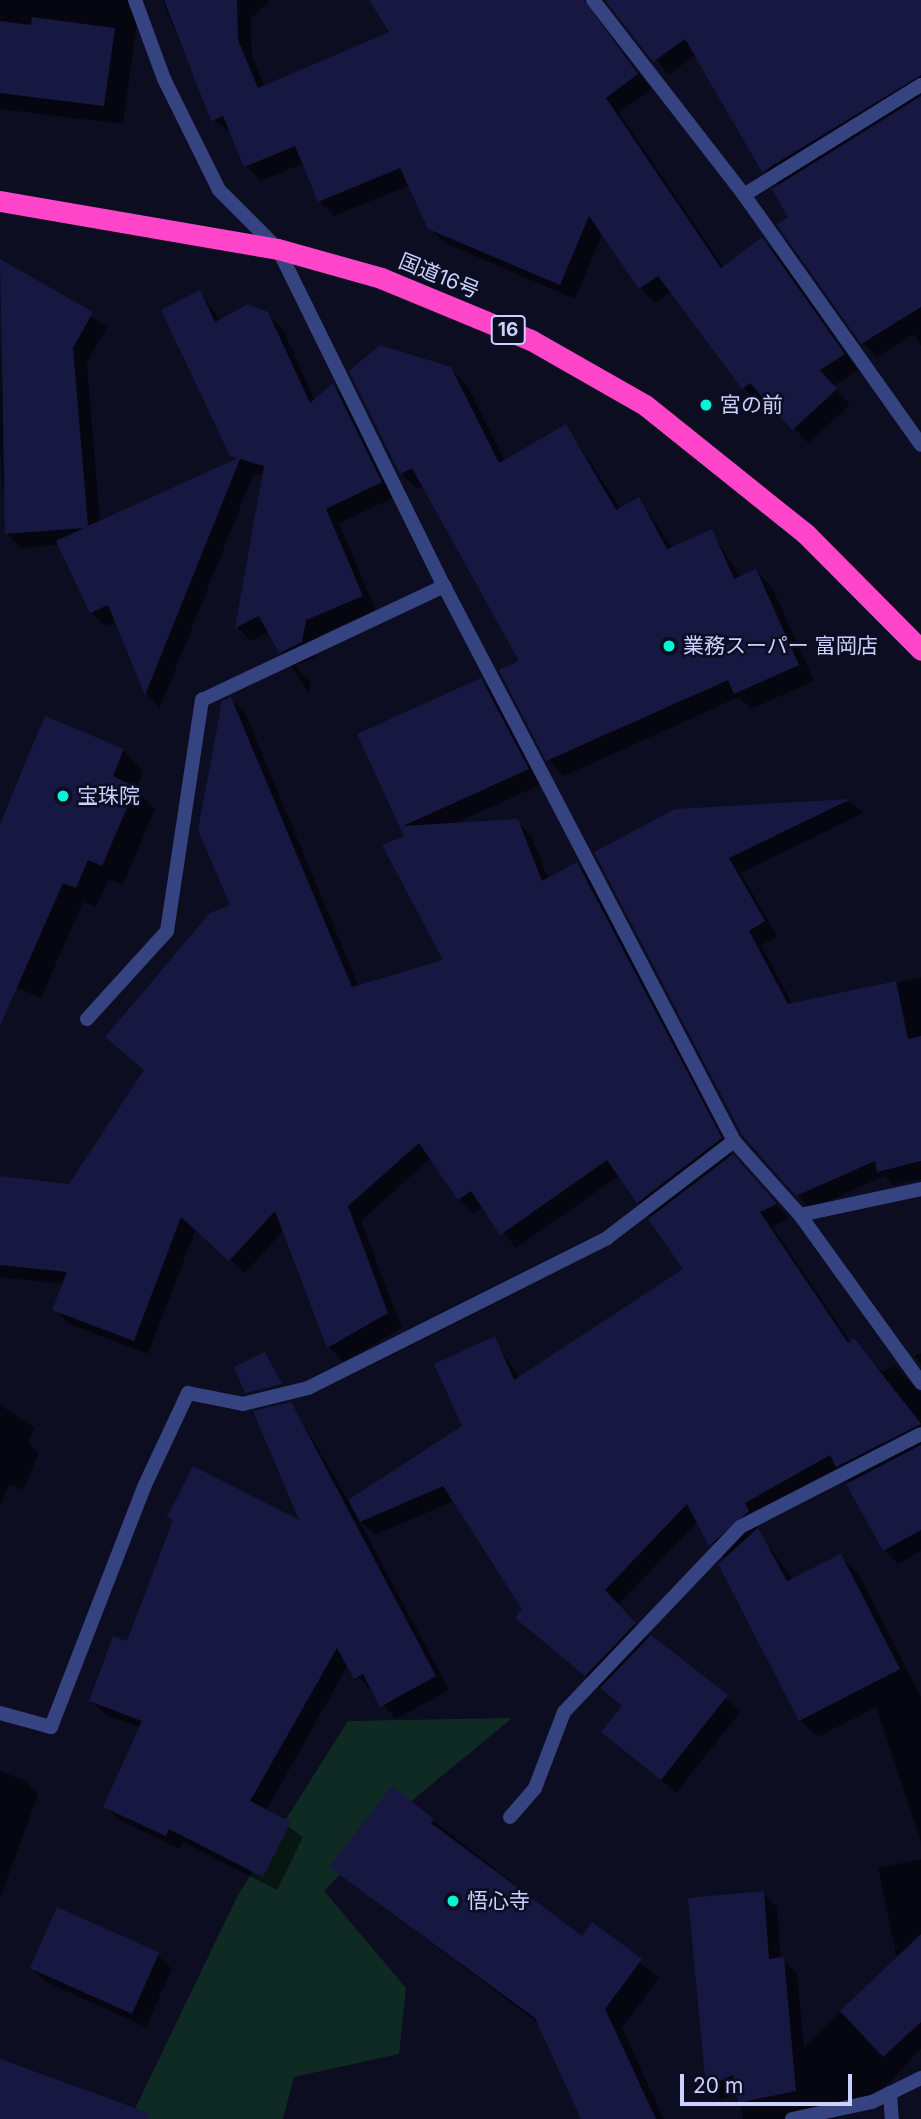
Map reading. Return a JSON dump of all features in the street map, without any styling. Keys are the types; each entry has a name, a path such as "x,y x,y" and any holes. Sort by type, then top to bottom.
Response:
{"highway":[{"name":"国道16号","path":"0,201 278,248 381,278 531,340 645,405 806,534 921,650"}],"street":[{"path":"135,0 164,79 219,190 278,248 443,586 734,1141 800,1215 921,1383"},
{"path":"593,0 744,195 921,444"},
{"path":"744,195 921,85"},
{"path":"87,1019 167,931 202,700 443,586"},
{"path":"0,1713 51,1727 144,1487 188,1393 243,1404 308,1388 607,1238 734,1141"},
{"path":"800,1215 921,1189"},
{"path":"510,1817 535,1788 564,1712 740,1527 921,1434"},
{"path":"792,2119 890,2093 921,2078"},
{"path":"890,2093 892,2119"}],"green space":[{"path":"512,1718 403,1808 324,1891 406,1988 399,2054 294,2077 283,2119 130,2119 238,1895 348,1721"}],"building":[{"path":"164,0 237,0 238,40 258,88 389,32 369,0 584,0 638,74 606,98 721,268 762,237 845,354 820,370 837,389 792,430 750,383 742,389 658,276 639,289 589,216 560,285 428,229 400,168 318,202 295,146 244,167 223,116 211,121"},
{"path":"605,0 921,0 921,75 762,172 685,39 653,62"},
{"path":"32,17 115,28 104,106 0,93 0,21 31,25"},
{"path":"921,96 921,307 861,344 777,225 788,217 772,189"},
{"path":"0,259 93,312 73,348 88,526 238,458 230,456 161,310 200,290 215,322 248,304 268,312 310,403 333,383 382,482 326,509 363,596 306,620 302,642 279,653 259,616 235,628 264,466 240,459 145,695 108,605 90,613 56,541 84,528 5,534"},
{"path":"380,345 451,367 499,463 566,424 616,510 639,497 667,549 712,529 734,579 756,569 799,665 734,694 728,680 546,761 499,670 519,661 412,468 400,474 349,371"},
{"path":"481,678 529,769 403,826 518,819 542,881 577,862 722,1138 637,1203 607,1160 500,1235 471,1191 458,1200 419,1143 348,1206 388,1313 327,1348 275,1211 229,1261 181,1217 134,1341 52,1310 67,1272 0,1265 0,1176 69,1184 144,1070 105,1037 210,913 230,905 198,830 222,701 231,697 352,987 443,960 382,845 404,836 357,734"},
{"name":"宝珠院","path":"45,716 124,749 113,776 136,787 102,866 88,860 76,888 63,883 0,1026 0,823"},
{"path":"851,799 729,858 765,921 749,931 788,1004 896,981 908,1039 921,1036 921,1161 877,1172 875,1161 796,1196 742,1135 594,852 675,809"},
{"path":"733,1154 777,1204 760,1212 848,1343 854,1338 921,1424 836,1467 830,1455 745,1503 749,1511 709,1546 687,1504 605,1590 636,1623 585,1676 515,1618 522,1609 443,1486 360,1522 348,1500 462,1426 434,1364 495,1336 514,1380 683,1269 648,1219"},
{"path":"265,1352 282,1384 245,1393 234,1367"},
{"path":"291,1402 436,1676 380,1707 363,1674 354,1679 337,1648 250,1801 291,1822 263,1877 169,1829 166,1836 103,1807 142,1721 89,1701 113,1636 127,1641 173,1520 167,1517 193,1466 299,1520 253,1411"},
{"path":"921,1445 921,1530 883,1551 846,1484"},
{"path":"758,1528 787,1581 841,1554 900,1669 799,1721 718,1564"},
{"path":"651,1635 728,1695 661,1780 601,1732 622,1706 600,1688"},
{"path":"392,1786 434,1819 431,1823 582,1936 592,1922 642,1959 605,2009 656,2119 581,2119 535,2018 329,1867"},
{"path":"764,1891 769,1959 784,1957 796,2091 738,2103 733,2075 706,2087 688,1898"},
{"path":"57,1907 159,1953 132,2014 30,1968"},
{"path":"921,1934 921,2022 883,2057 840,2011"},
{"path":"0,2059 149,2113 148,2119 0,2119"}],"place":[{"name":"宮の前","path":"706,405"},
{"name":"業務スーパー 富岡店","path":"669,646"},
{"name":"宝珠院","path":"63,796"},
{"name":"悟心寺","path":"453,1901"}]}
